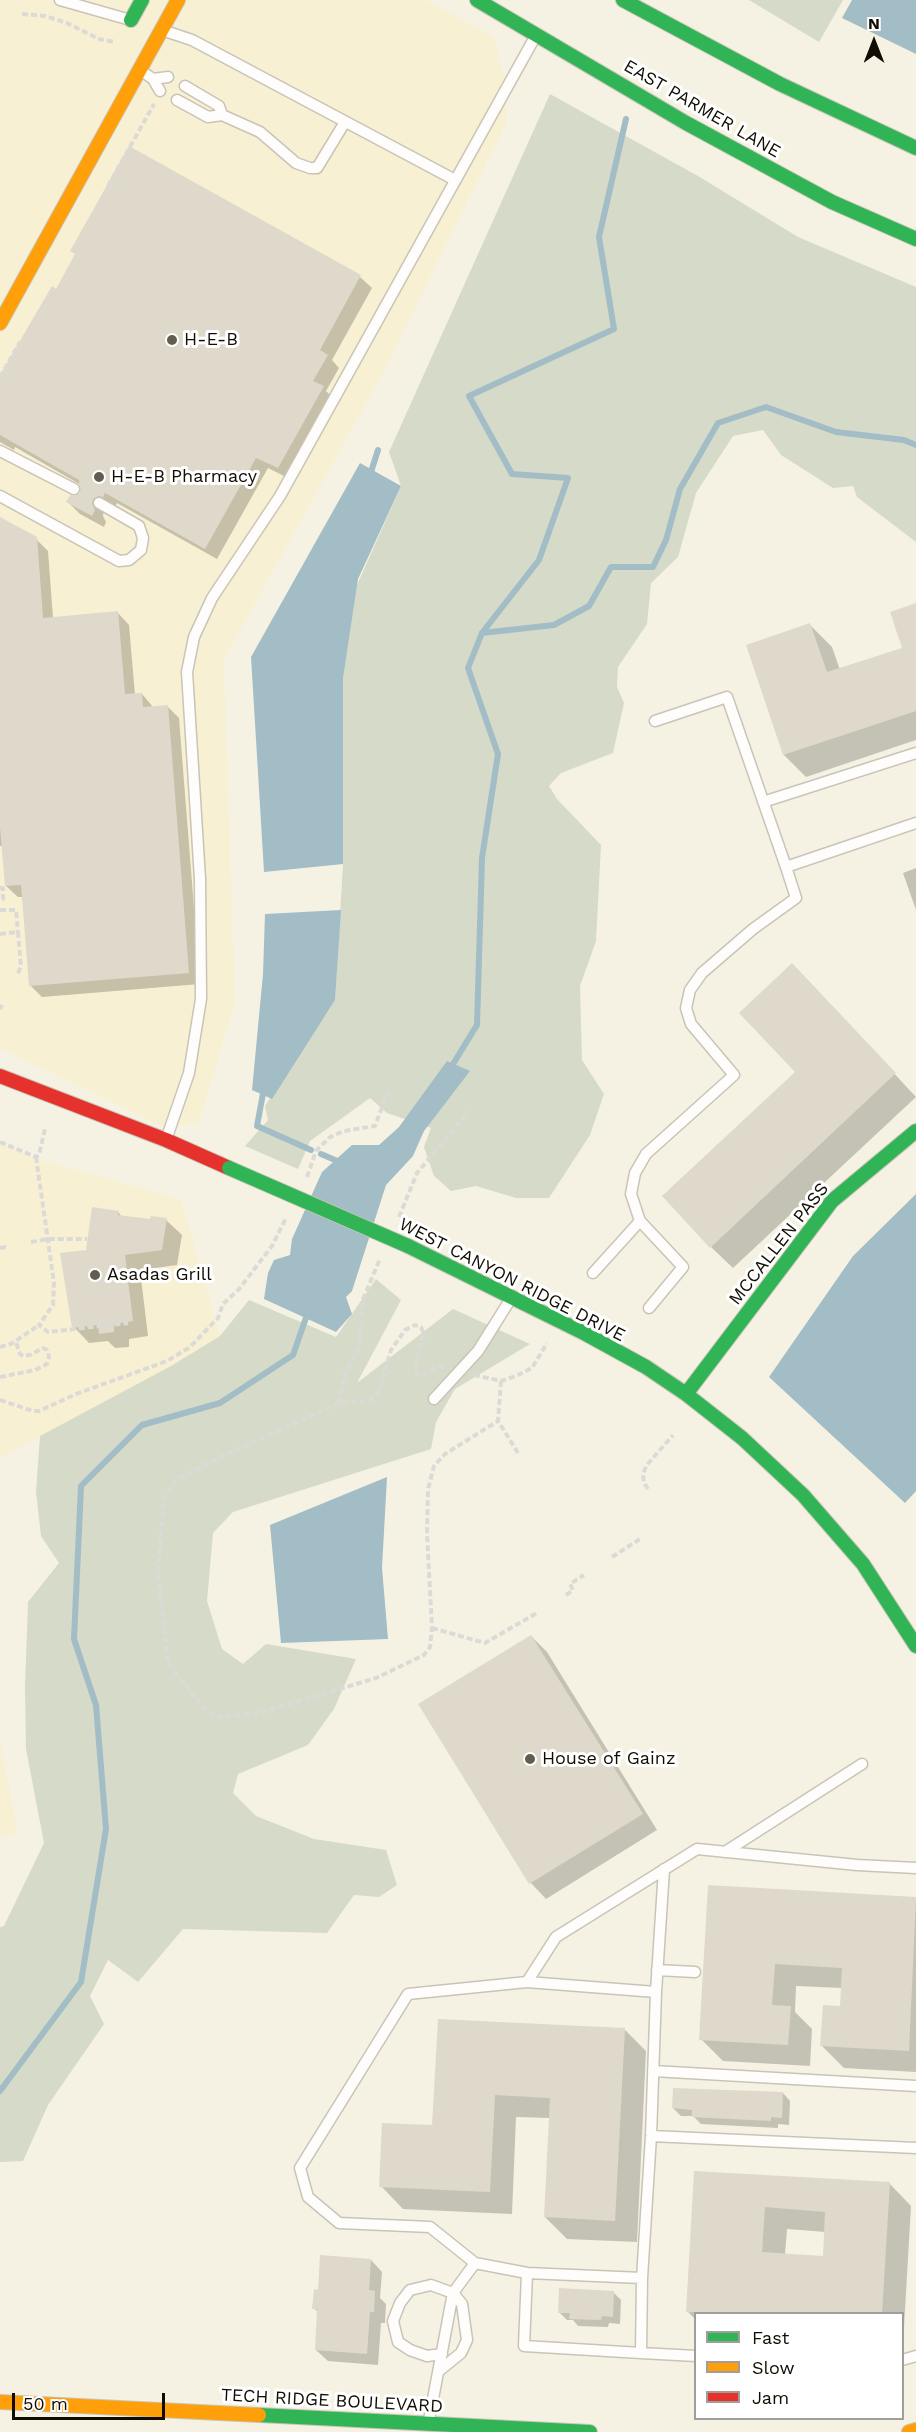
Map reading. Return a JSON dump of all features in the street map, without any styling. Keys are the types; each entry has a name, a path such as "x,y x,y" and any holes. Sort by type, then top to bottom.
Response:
{"main road":[{"path":"0,323 140,69 146,25 142,0"},
{"path":"146,25 178,0"},
{"name":"EAST PARMER LANE","path":"477,0 686,123 832,202 916,239"},
{"path":"623,0 780,84 916,148"},
{"name":"WEST CANYON RIDGE DRIVE","path":"0,1076 166,1140 408,1246 646,1367 742,1437 802,1495 863,1564 916,1646"},
{"name":"MCCALLEN PASS","path":"686,1394 832,1201 916,1131"},
{"name":"TECH RIDGE BOULEVARD","path":"0,2402 428,2428 590,2432"},
{"path":"909,2432 916,2430"}],"lane":[{"path":"60,0 192,40 455,180"},
{"path":"166,1140 189,1073 201,999 200,879 188,672 194,637 212,598 280,496 537,34"},
{"path":"140,69 153,79 160,91"},
{"path":"153,79 168,77"},
{"path":"185,86 219,106 222,115"},
{"path":"177,100 208,117 222,115 260,132 296,163 310,168 318,168 345,122"},
{"path":"0,451 74,489"},
{"path":"0,496 119,561 129,560 141,550 143,538 139,526 99,503"},
{"path":"649,1308 683,1267 640,1221 631,1194 635,1173 646,1154 734,1075 691,1024 686,1008 690,990 702,973 753,929 795,898 728,698 655,721"},
{"path":"763,802 916,753"},
{"path":"786,867 916,823"},
{"path":"593,1273 640,1221"},
{"path":"434,1399 478,1350 512,1297"},
{"path":"725,1852 862,1764"},
{"path":"527,1982 556,1936 698,1849 856,1865 916,1868"},
{"path":"641,2353 642,2278 664,1869"},
{"path":"657,1970 695,1972"},
{"path":"642,2278 527,2273 475,2262 430,2227 339,2223 308,2196 300,2168 408,1994 527,1982 656,1992"},
{"path":"653,2071 916,2086"},
{"path":"651,2136 916,2148"},
{"path":"428,2428 453,2293 475,2262"},
{"path":"527,2273 524,2346 694,2356"},
{"path":"440,2370 461,2353 467,2340 462,2304 453,2293 431,2285 410,2290 400,2304 393,2321 399,2342 410,2350 427,2356 442,2354"}],"path":[{"path":"22,14 45,16 68,23 99,39"},
{"path":"0,888 3,888 3,898 0,899"},
{"path":"0,910 16,910 21,966 17,976"},
{"path":"0,934 18,932"},
{"path":"304,1184 320,1145 330,1137 344,1131 375,1126 389,1089"},
{"path":"0,1347 16,1342 39,1325 49,1313 54,1297 36,1157 39,1155 45,1130"},
{"path":"0,1142 36,1157"},
{"path":"0,1400 39,1412 76,1394 167,1361 190,1347 218,1318 223,1304 239,1289 272,1246 288,1215"},
{"path":"31,1242 47,1239 87,1239"},
{"path":"0,1248 6,1247"},
{"path":"39,1325 48,1332 128,1323"},
{"path":"498,1421 445,1454 434,1466 428,1489 427,1534 432,1628 430,1647 424,1654 376,1678 263,1712 219,1717 207,1712 168,1663 158,1573 164,1497 176,1480 339,1403 369,1401 378,1392 391,1350 405,1330 415,1325 421,1328 424,1334 416,1364 417,1374 425,1374 442,1366 501,1381 532,1368 547,1343"},
{"path":"0,1377 35,1370 47,1364 49,1357 47,1350 42,1348 23,1356 16,1342"},
{"path":"501,1381 498,1421 518,1453"},
{"path":"648,1489 643,1475 646,1466 673,1435"},
{"path":"612,1557 640,1539"},
{"path":"566,1595 573,1590 570,1584 584,1575"},
{"path":"432,1628 485,1643 537,1612"}],"shaded area":[{"path":"0,0 426,0 495,38 505,86 507,122 384,371 224,659 235,1002 199,1122 166,1128 0,1048"},
{"path":"0,1143 36,1159 181,1199 220,1336 171,1366 0,1458"},
{"path":"0,1739 18,1834 0,1837"}],"green space":[{"path":"749,0 843,0 819,42"},
{"path":"550,94 698,176 798,237 916,287 916,542 857,497 853,486 833,488 781,455 763,430 733,436 696,493 678,557 651,583 647,624 618,667 617,687 624,703 613,753 561,773 549,786 557,799 601,845 596,941 580,986 582,1060 604,1094 590,1135 549,1198 516,1198 476,1186 451,1191 434,1176 424,1147 431,1128 387,1113 370,1098 310,1141 298,1169 245,1146 268,1120 265,1106 335,1000 343,864 343,679 357,585 401,486 389,452"},
{"path":"376,1279 401,1300 357,1383 453,1309 530,1344 455,1389 436,1422 431,1449 233,1512 213,1533 207,1601 222,1649 243,1664 266,1644 356,1659 334,1709 308,1745 238,1774 233,1793 256,1816 314,1839 386,1850 397,1885 379,1897 354,1895 327,1933 183,1929 138,1982 108,1960 90,1996 104,2024 48,2105 23,2161 0,2162 0,1927 4,1926 44,1843 26,1749 25,1686 28,1602 59,1563 41,1536 36,1492 40,1436 171,1366 220,1336 249,1300 336,1337"}],"water":[{"path":"852,0 916,0 916,54 842,18"},
{"path":"360,463 401,486 358,579 343,679 343,864 264,872 251,657"},
{"path":"341,910 335,1000 272,1099 252,1090 263,974 265,914"},
{"path":"447,1061 470,1071 424,1131 413,1156 386,1185 352,1291 346,1297 352,1314 336,1332 264,1299 268,1273 274,1260 290,1255 292,1239 322,1172 352,1145 379,1145 399,1127"},
{"path":"916,1194 916,1491 905,1503 769,1377 853,1256"},
{"path":"387,1477 382,1568 388,1639 281,1643 270,1525"}],"building":[{"name":"H-E-B","path":"129,146 361,275 320,350 328,355 313,381 324,386 278,468 256,458 205,549 105,493 103,497 98,496 93,499 92,504 95,510 92,516 66,502 70,495 75,496 80,493 79,480 0,435 0,375 52,286 56,289 75,254 70,251"},
{"path":"0,517 37,537 43,618 118,611 125,694 142,693 143,707 168,705 189,973 29,986 21,885 5,886 0,827"},
{"path":"916,603 916,711 783,755 746,645 810,623 827,672 902,648 890,612"},
{"path":"792,963 896,1073 710,1248 662,1196 795,1072 739,1013"},
{"name":"Asadas Grill","path":"92,1207 119,1211 118,1215 150,1219 151,1216 167,1218 162,1250 125,1255 133,1321 114,1324 114,1332 99,1334 98,1325 72,1328 60,1253 86,1250"},
{"name":"House of Gainz","path":"531,1635 643,1814 529,1884 418,1704"},
{"path":"708,1885 916,1897 909,2051 820,2046 823,2005 840,2006 842,1968 775,1964 772,2005 791,2006 788,2045 699,2040"},
{"path":"438,2019 625,2028 615,2221 544,2217 550,2098 495,2095 490,2192 379,2187 382,2123 432,2125"},
{"path":"673,2088 783,2092 782,2118 771,2117 771,2121 692,2117 692,2110 672,2108"},
{"path":"694,2171 890,2182 882,2312 686,2312","holes":["765,2207 825,2212 823,2256 762,2252"]},
{"path":"320,2255 371,2259 369,2290 375,2291 374,2312 370,2312 367,2354 315,2350 317,2309 312,2309 314,2289 318,2290"},
{"path":"559,2288 614,2291 613,2317 602,2316 601,2320 569,2319 570,2313 558,2313"}],"waterway":[{"path":"450,1069 477,1025 482,858 498,754 468,668 482,633 539,560 568,478 512,474 469,396 614,329 599,237 626,119"},
{"path":"482,633 554,625 589,606 611,567 653,567 666,540 680,489 718,423 766,407 836,432 904,440 916,445"},
{"path":"370,475 378,450"},
{"path":"264,1088 257,1126 311,1150"},
{"path":"321,1154 342,1163"},
{"path":"0,2091 81,1982 106,1829 96,1705 74,1639 81,1486 142,1425 220,1403 293,1355 308,1312"}],"traffic: fast":[{"path":"131,20 142,0"},
{"path":"477,0 686,123 832,202 916,239"},
{"path":"623,0 780,84 916,148"},
{"path":"686,1394 832,1201 916,1131"},
{"path":"229,1168 408,1246"},
{"path":"408,1246 584,1333 646,1367 686,1394 742,1438 803,1495 863,1564 916,1646"},
{"path":"259,2415 590,2432"}],"traffic: slow":[{"path":"0,323 178,0"},
{"path":"0,2402 259,2415"},
{"path":"909,2432 916,2430"}],"traffic: jam":[{"path":"0,1076 166,1140 229,1168"}],"place":[{"name":"H-E-B","path":"172,340"},
{"name":"H-E-B Pharmacy","path":"99,477"},
{"name":"Asadas Grill","path":"95,1275"},
{"name":"House of Gainz","path":"530,1759"}]}
